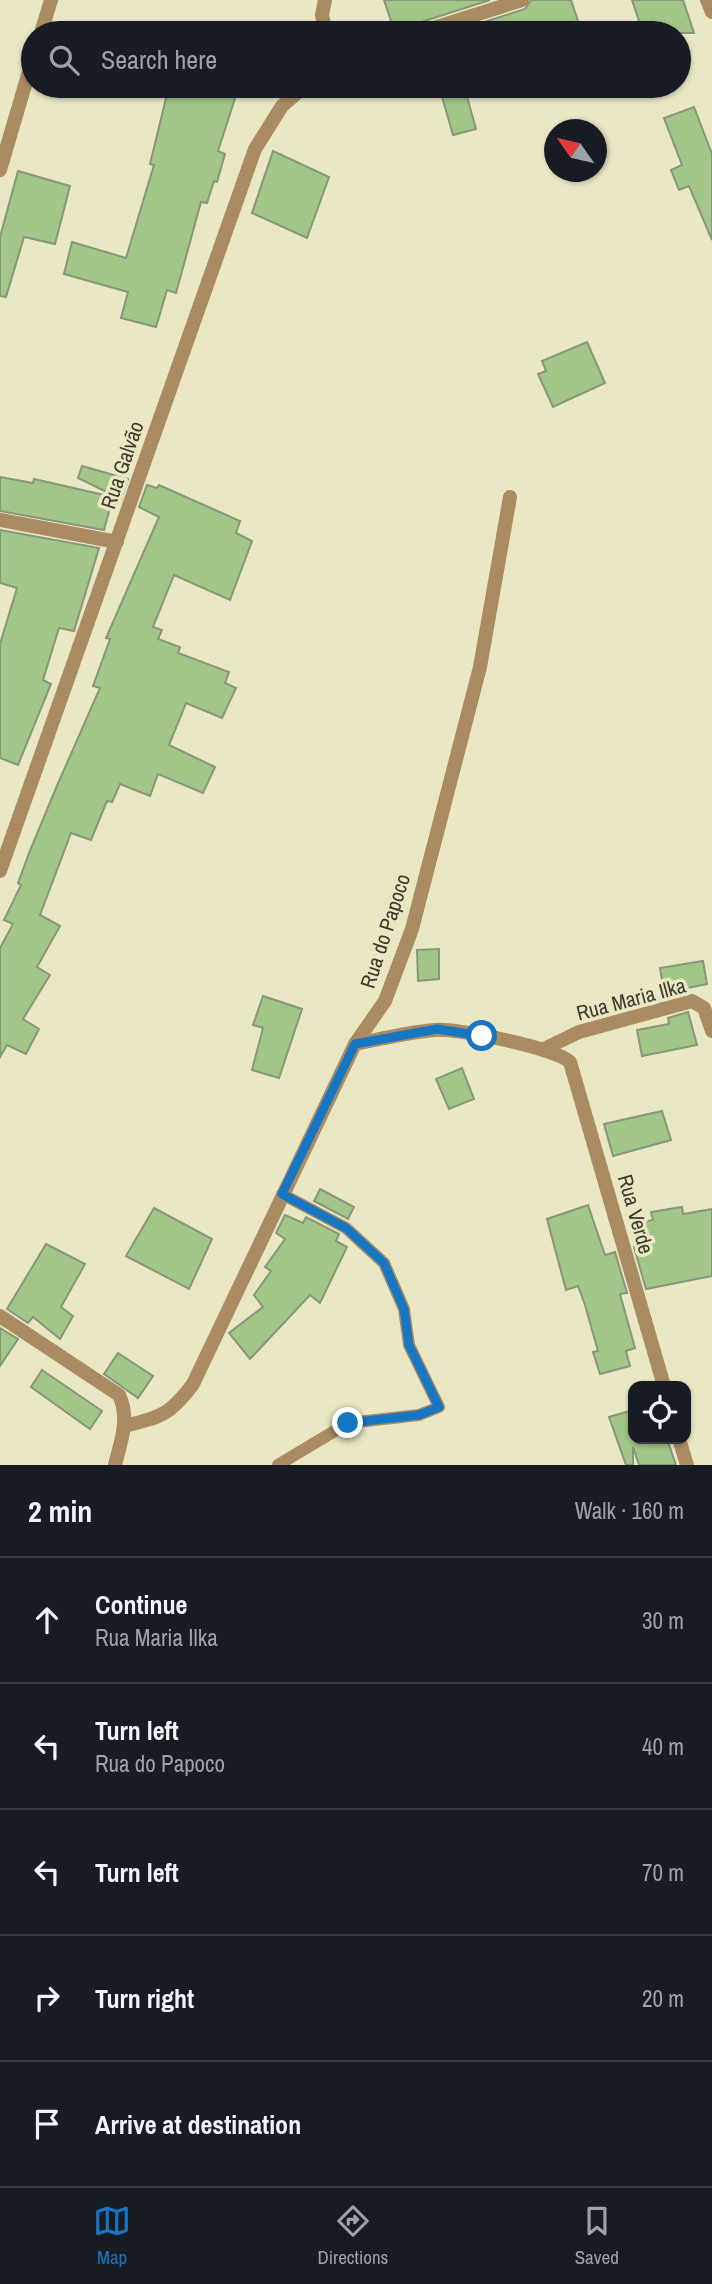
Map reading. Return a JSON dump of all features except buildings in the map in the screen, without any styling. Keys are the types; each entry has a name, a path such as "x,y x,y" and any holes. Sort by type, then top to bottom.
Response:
{"street":[{"path":"45,21 51,0"},
{"path":"323,21 325,0"},
{"path":"456,21 522,0"},
{"path":"707,0 712,12"},
{"path":"0,170 21,98"},
{"name":"Rua Galvão","path":"0,871 255,149 282,106 291,98"},
{"name":"Rua do Papoco","path":"124,1426 151,1420 175,1409 193,1384 355,1044 385,1001 412,929 480,667 510,497"},
{"path":"0,520 117,541"},
{"name":"Rua Maria Ilka","path":"544,1049 579,1032 692,1001 704,1008 712,1031"},
{"path":"355,1044 437,1029 544,1049"},
{"name":"Rua Verde","path":"544,1049 564,1056 572,1068 663,1381"},
{"path":"0,1316 118,1395 125,1407 124,1426 115,1465"},
{"path":"681,1444 687,1465"}],"lane":[{"path":"278,1465 348,1423 419,1415 439,1407 409,1345 404,1309 384,1263 346,1228 282,1194"}],"route":[{"path":"348,1423 419,1415 439,1407 409,1345 404,1309 384,1263 346,1228 282,1194 355,1044 437,1029 482,1036"}]}
